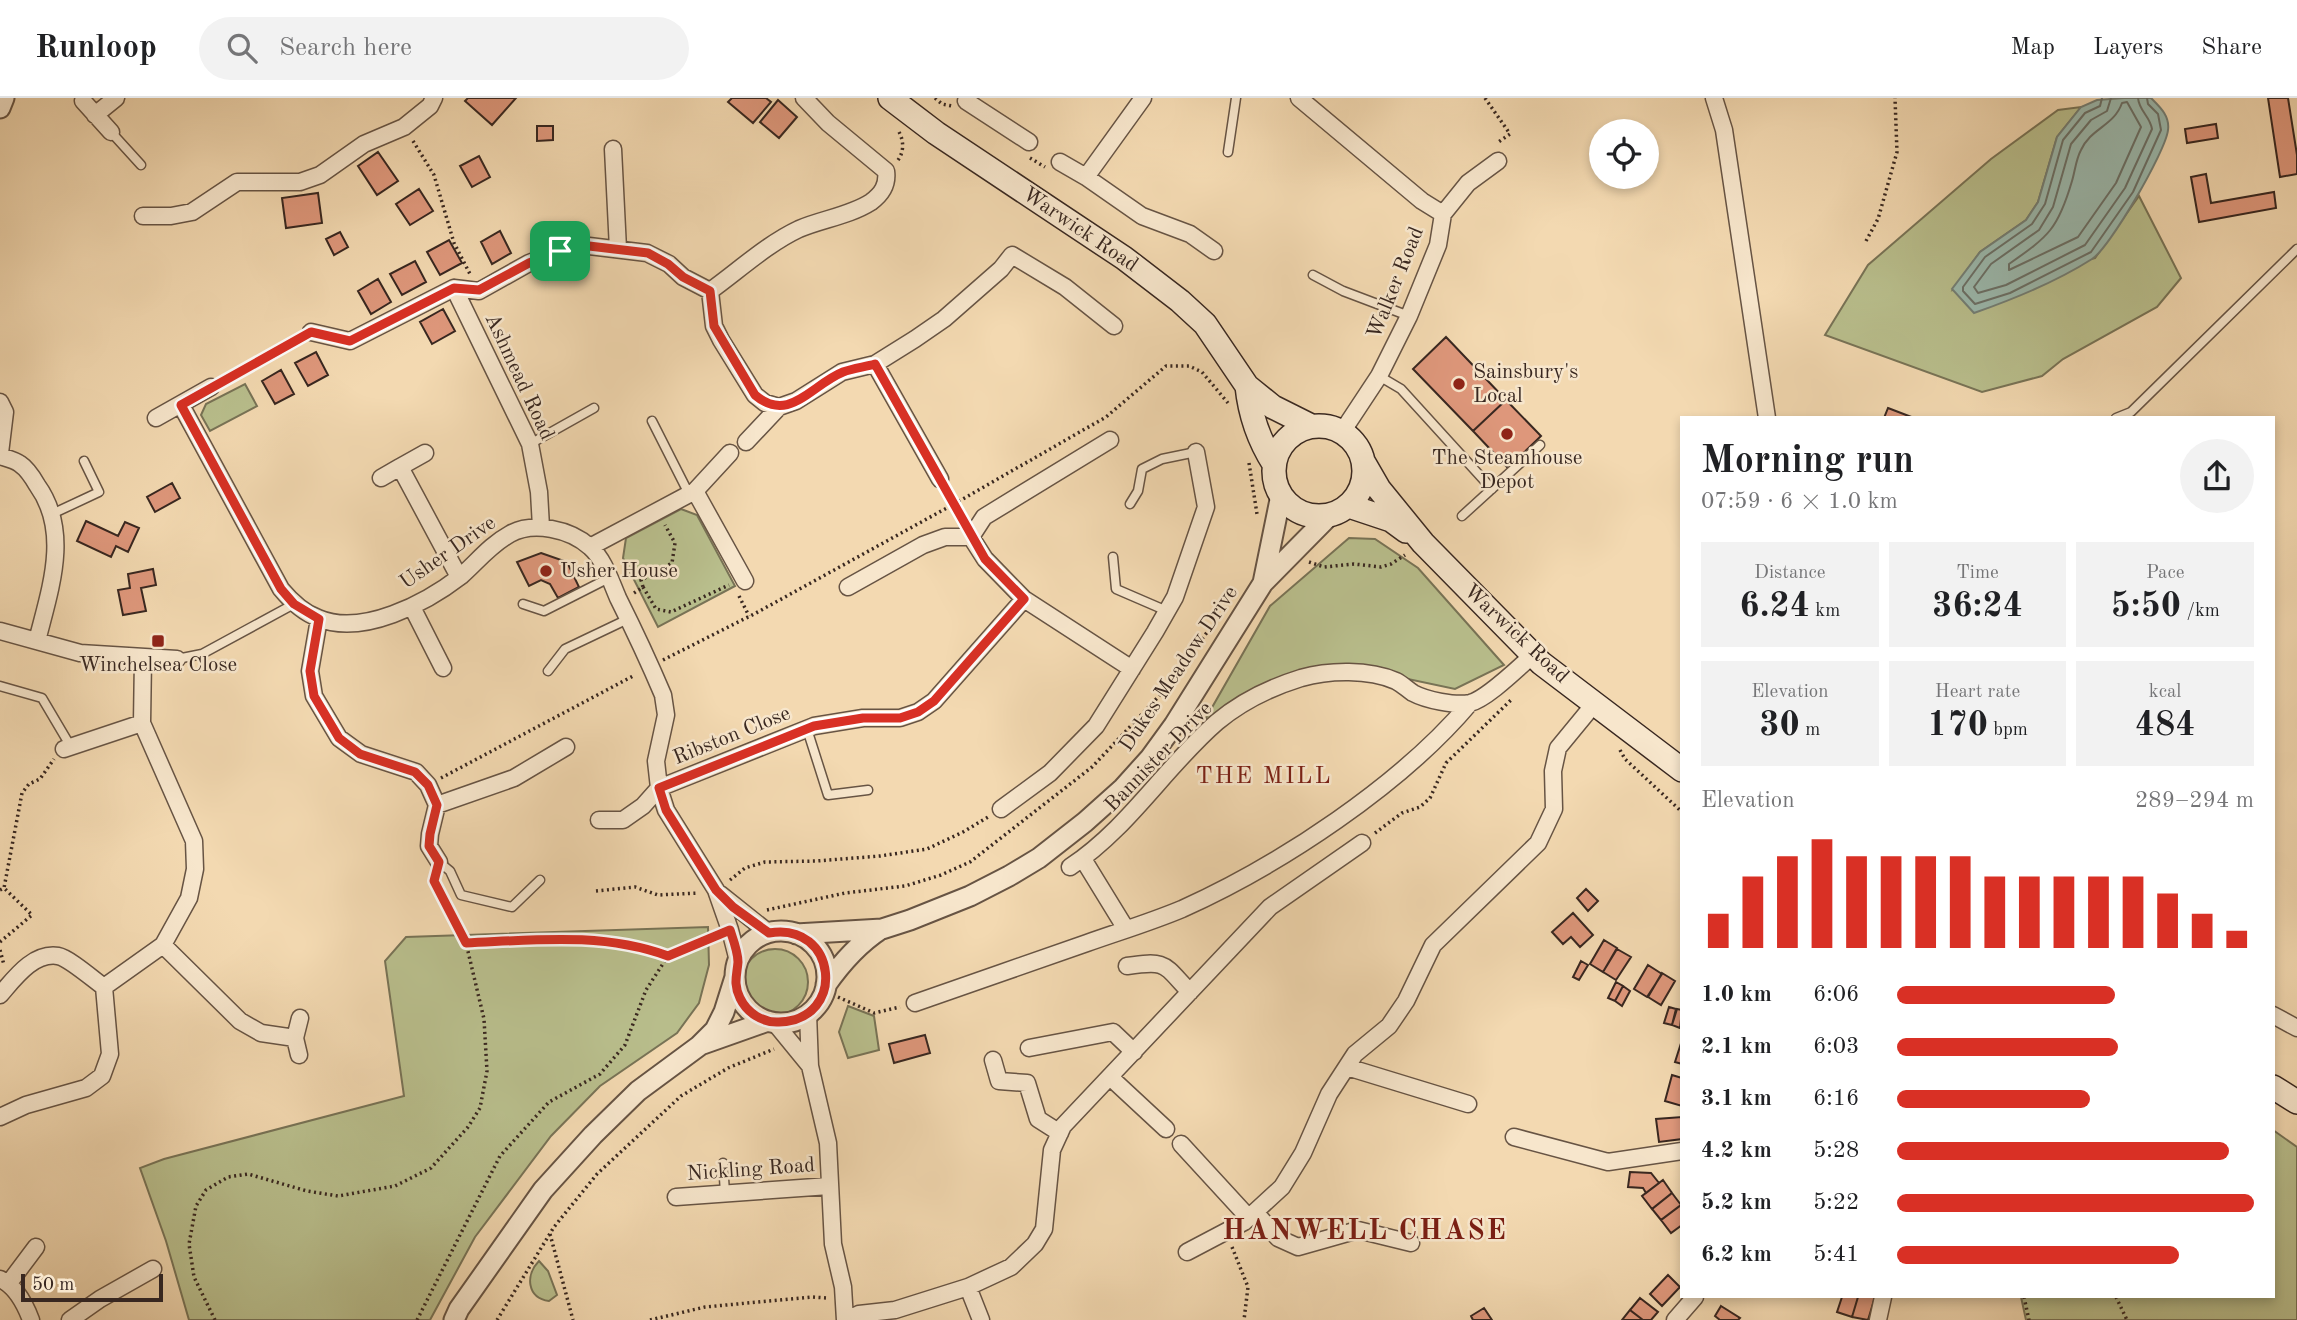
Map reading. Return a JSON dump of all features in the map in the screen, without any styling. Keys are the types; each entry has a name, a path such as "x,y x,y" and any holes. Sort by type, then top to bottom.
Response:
{"main road":[{"name":"Warwick Road","path":"890,98 936,133 1124,258 1180,301 1205,324 1247,386 1273,407 1311,426"},
{"name":"Warwick Road","path":"1247,386 1249,410 1274,464"},
{"path":"1322,425 1342,432 1353,440 1364,463 1360,491 1340,510 1317,516 1290,506 1281,495 1274,475 1278,450 1286,439 1311,426 1322,425"},
{"name":"Warwick Road","path":"1364,463 1379,489 1423,543 1533,655 1680,768"},
{"name":"Warwick Road","path":"1340,510 1391,520 1423,543"},
{"path":"2275,1088 2297,1102"}],"street":[{"path":"0,108 5,98"},
{"path":"95,115 116,98"},
{"path":"143,216 171,216 192,212 237,182 300,182 320,175 364,144 404,127 430,106 434,98"},
{"path":"779,407 765,403 755,395 721,340 714,326 710,291 799,229 851,212 870,202 883,191 887,178 886,171 828,123 804,98"},
{"path":"1086,177 1143,98"},
{"path":"1299,98 1412,193 1443,215"},
{"path":"1713,98 1724,130 1767,416"},
{"path":"964,99 1029,142"},
{"path":"83,101 111,132"},
{"path":"613,149 618,249"},
{"name":"Walker Road","path":"1342,432 1379,376 1409,316 1438,245 1443,215 1468,183 1497,161"},
{"path":"1060,162 1142,216 1190,234 1214,251"},
{"name":"Ashmead Road","path":"454,288 479,290 529,263 560,251 589,246 648,253 668,264 683,277 710,291"},
{"path":"746,442 779,407 796,401 842,372 875,364 944,319 1001,269 1012,255 1065,287 1114,326"},
{"path":"311,332 350,341 454,288"},
{"name":"Ashmead Road","path":"454,288 530,443 539,492 541,527"},
{"path":"875,364 940,479"},
{"path":"156,418 211,387"},
{"path":"0,402 5,412 0,454 20,464 47,500 55,523 56,548 52,582 37,640"},
{"name":"Usher Drive","path":"181,405 281,589 294,604 319,619 349,624 372,621 412,607 459,577 492,546 512,533 541,527"},
{"path":"971,537 984,517 1110,440"},
{"path":"1001,809 1050,773 1096,726 1167,611 1191,555 1206,507 1196,452"},
{"path":"381,478 425,453"},
{"path":"590,547 692,493 730,453"},
{"path":"400,467 459,577"},
{"path":"692,493 745,581"},
{"name":"Dukes Meadow Drive","path":"1263,583 1281,495"},
{"name":"Dukes Meadow Drive","path":"832,991 843,961 863,941 882,929 970,896 1009,876 1038,858 1095,814 1123,788 1150,758 1174,725 1263,583 1340,510"},
{"path":"541,527 560,531 590,547 609,578 663,695 666,715 656,761 659,788 666,810 716,890 730,930 736,990 751,1012 771,1022"},
{"path":"848,587 923,545 944,537 971,537"},
{"path":"971,537 985,559 1024,599 1132,669"},
{"name":"Ribston Close","path":"659,788 807,729 863,718 900,718 918,712 934,701 1024,599"},
{"path":"412,607 443,668"},
{"path":"319,619 310,671 314,696 339,738 360,754 415,772 428,785 437,805 429,846 439,862"},
{"path":"0,631 80,653 177,659"},
{"path":"915,1003 1180,910 1223,889 1313,836 1395,775 1447,730 1470,703 1492,690 1533,655"},
{"path":"104,987 163,945 189,898 195,869 194,841 142,723 143,658"},
{"name":"Bannister Drive","path":"1126,929 1077,863 1120,827 1218,721 1248,701 1303,677 1366,673 1396,681 1415,694 1438,702 1470,703"},
{"path":"1187,1252 1252,1215 1282,1187 1303,1153 1329,1094 1355,1054 1389,1026 1406,1001 1433,945 1538,843 1554,809 1553,771 1558,748 1594,703"},
{"path":"67,748 142,723"},
{"path":"437,805 513,778 566,747"},
{"path":"599,820 623,820 643,806 659,788"},
{"path":"846,1320 859,1314 895,1310 968,1287 1011,1267 1035,1244 1044,1229 1052,1150 1063,1126 1270,907 1362,843"},
{"path":"716,890 733,907 769,933"},
{"name":"Dukes Meadow Drive","path":"796,934 882,929"},
{"path":"454,1320 543,1190 638,1091 699,1046 715,1030 745,948 756,939 778,931 796,934 814,946 820,954 832,991 808,1014 791,1022 771,1022 699,1046"},
{"path":"163,945 240,1021 261,1033 295,1038"},
{"path":"0,995 23,968 45,957 59,956 104,987"},
{"path":"1127,965 1154,962 1162,964 1190,992"},
{"path":"0,1117 26,1105 86,1088 102,1076 110,1054 104,987"},
{"name":"Nickling Road","path":"808,1014 810,1066 828,1143 833,1244 846,1320"},
{"path":"2275,1016 2297,1028"},
{"path":"299,1055 295,1038 300,1017"},
{"name":"Nickling Road","path":"771,1022 810,1066"},
{"path":"1030,1048 1113,1032 1134,1052"},
{"path":"993,1060 999,1081 1027,1083 1038,1119 1060,1133"},
{"path":"1347,1067 1468,1104"},
{"path":"1110,1077 1166,1129"},
{"path":"1514,1137 1608,1162 1680,1151"},
{"path":"1181,1144 1278,1238 1298,1247 1358,1230 1412,1243"},
{"name":"Nickling Road","path":"676,1197 829,1186"},
{"path":"31,1320 26,1305 5,1281 36,1247"},
{"path":"70,1320 100,1299 153,1269"},
{"path":"968,1287 981,1320"},
{"path":"1675,1320 1694,1298"},
{"path":"1878,1320 1883,1298"}],"lane":[{"path":"1227,152 1236,98"},
{"path":"111,132 141,165"},
{"path":"2121,416 2131,412 2297,249"},
{"path":"1313,275 1343,291 1409,316"},
{"path":"1379,376 1401,389 1492,488"},
{"path":"530,443 594,408"},
{"path":"652,421 692,493"},
{"path":"1462,516 1540,445"},
{"path":"1130,504 1138,491 1142,469 1162,459 1196,452"},
{"path":"52,514 99,492 84,461"},
{"path":"1113,557 1116,589 1167,611"},
{"path":"523,604 544,611 609,578"},
{"path":"177,659 202,654 294,604"},
{"path":"548,671 565,649 628,619"},
{"path":"0,686 42,698 67,748"},
{"path":"807,729 828,795 868,790"},
{"path":"439,862 450,871 461,895 512,907 540,880"},
{"path":"723,1163 725,1193"}],"path":[{"path":"1485,98 1510,134 1490,148 1497,161"},
{"path":"1866,242 1878,219 1897,152 1895,98"},
{"path":"886,171 894,166 902,153 902,137 895,123"},
{"path":"404,127 433,176 454,243 479,290"},
{"path":"1029,142 1021,152 1054,173 1060,162"},
{"path":"211,387 311,332"},
{"path":"940,479 971,537"},
{"path":"661,518 674,543 672,563 641,579 656,609 671,612 728,584 735,589 749,616"},
{"path":"1297,550 1309,562 1324,567 1354,564 1381,567 1391,564 1423,543"},
{"path":"619,600 643,587"},
{"path":"1362,843 1402,813 1420,807 1430,798 1446,763 1513,697"},
{"path":"0,942 32,915 2,889 22,793 29,784 40,779 55,757 67,748"},
{"path":"596,891 635,887 658,895 716,890 745,868 765,862 880,856 927,849 1001,809"},
{"path":"215,1320 194,1277 189,1244 196,1206 206,1190 228,1177 248,1174 307,1191 338,1196 395,1186 431,1168 468,1127 480,1108 487,1071 484,1019 466,943 434,881 439,862"},
{"path":"417,1320 500,1156 549,1102 600,1074 625,1045 646,990 668,956 730,930"},
{"path":"466,943 565,938 604,940 650,949 668,956"},
{"path":"832,991 874,1013 915,1003"},
{"path":"496,1320 550,1234 597,1174 681,1097 728,1069 789,1043"},
{"path":"1225,1232 1241,1264 1248,1287 1244,1320"},
{"path":"550,1234 573,1320"},
{"path":"650,1320 705,1307 812,1297 844,1299"},
{"path":"2024,1298 2029,1320"},
{"path":"2116,1298 2127,1320"}],"green space":[{"path":"2081,107 2057,137 2038,202 2026,220 1980,252 1953,290 2095,258 2139,196 2181,278 2157,307 2063,359 2042,376 1982,392 1825,335 1868,265 1991,159 2058,110"},
{"path":"245,384 257,406 210,431 201,415 206,404"},
{"path":"681,509 697,515 735,586 658,627 623,558 626,538"},
{"path":"1349,538 1375,539 1418,568 1504,665 1455,689 1342,665 1283,676 1202,725 1270,606"},
{"path":"708,927 709,965 699,1003 677,1033 600,1086 551,1136 475,1237 430,1320 189,1320 166,1241 140,1168 164,1159 404,1096 385,961 406,937"},
{"path":"775,949 798,959 808,982 798,1005 775,1015 752,1005 742,982 752,959"},
{"path":"848,1006 874,1016 879,1050 848,1058 839,1032"},
{"path":"2275,1131 2297,1147 2297,1320 2026,1320 2021,1298 2275,1298"},
{"path":"539,1261 548,1271 557,1295 549,1301 536,1295 530,1285 532,1273"}],"water":[{"path":"2151,98 2166,116 2168,130 2148,177 2111,238 2092,259 2064,275 1974,313 1952,289 1980,252 2026,220 2038,202 2057,137 2081,107 2097,100"}],"building":[{"path":"468,98 516,98 492,125 465,101"},
{"path":"732,98 766,98 771,102 753,123 728,102"},
{"path":"2268,98 2288,98 2297,155 2297,174 2280,177"},
{"path":"778,100 797,117 779,138 760,122"},
{"path":"2216,124 2218,138 2187,143 2185,129"},
{"path":"537,126 553,126 553,140 537,141"},
{"path":"378,152 398,181 377,195 358,166"},
{"path":"479,156 490,177 472,187 460,166"},
{"path":"2206,174 2211,203 2274,192 2276,208 2199,222 2191,177"},
{"path":"419,189 433,211 410,225 396,204"},
{"path":"318,193 322,223 286,228 282,198"},
{"path":"500,231 511,253 492,264 481,242"},
{"path":"340,232 348,247 334,255 326,239"},
{"path":"449,240 462,263 440,275 427,252"},
{"path":"415,261 426,282 402,295 390,274"},
{"path":"378,279 391,302 371,314 358,291"},
{"path":"443,309 455,331 432,344 420,322"},
{"name":"Sainsbury's Local","path":"1446,337 1506,400 1473,431 1413,369"},
{"path":"316,352 328,375 308,386 295,363"},
{"path":"281,370 294,394 275,404 262,381"},
{"name":"The Steamhouse Depot","path":"1506,400 1541,436 1508,468 1473,431"},
{"path":"1888,408 1909,416 1885,416"},
{"path":"172,483 180,498 155,512 147,497"},
{"path":"86,521 118,536 125,522 139,528 128,552 116,546 111,557 77,541"},
{"name":"Usher House","path":"541,553 567,562 579,587 558,598 550,584 541,580 529,586 517,562"},
{"path":"153,569 156,585 141,588 146,611 123,615 118,590 130,588 128,574"},
{"path":"1586,889 1598,901 1588,911 1577,898"},
{"path":"1573,913 1593,935 1580,947 1571,937 1563,944 1552,932"},
{"path":"1604,940 1617,948 1603,972 1590,964"},
{"path":"1617,949 1631,957 1616,980 1603,972"},
{"path":"1581,961 1588,965 1579,980 1573,977"},
{"path":"1648,965 1662,974 1647,997 1634,989"},
{"path":"1662,973 1675,981 1661,1005 1648,997"},
{"path":"1616,982 1623,986 1615,1001 1608,998"},
{"path":"1623,986 1630,991 1622,1006 1615,1001"},
{"path":"1669,1007 1676,1009 1672,1025 1664,1023"},
{"path":"1677,1009 1680,1010 1680,1028 1672,1025"},
{"path":"925,1035 930,1053 894,1063 889,1044"},
{"path":"1680,1046 1680,1063 1675,1062"},
{"path":"1672,1075 1680,1077 1680,1105 1665,1101"},
{"path":"1680,1117 1680,1139 1659,1142 1656,1119"},
{"path":"1630,1172 1651,1173 1659,1183 1646,1193 1643,1188 1628,1187"},
{"path":"1663,1180 1672,1193 1652,1209 1642,1196"},
{"path":"1672,1193 1680,1204 1661,1220 1652,1209"},
{"path":"1680,1206 1680,1226 1671,1233 1661,1220"},
{"path":"1668,1275 1680,1287 1662,1306 1650,1294"},
{"path":"1640,1298 1658,1312 1651,1320 1643,1320 1630,1310"},
{"path":"1842,1298 1858,1298 1852,1317 1837,1312"},
{"path":"1858,1298 1875,1298 1868,1320 1852,1317"},
{"path":"1721,1306 1740,1318 1720,1320 1715,1316"},
{"path":"1484,1308 1492,1320 1473,1320 1471,1316"},
{"path":"1630,1310 1643,1320 1622,1320"}],"place":[{"name":"Sainsbury's Local","path":"1459,384"},
{"name":"The Steamhouse Depot","path":"1507,434"},
{"name":"Usher House","path":"546,571"},
{"name":"Winchelsea Close","path":"158,641"}],"district":[{"name":"THE MILL","path":"1264,777"},
{"name":"HANWELL CHASE","path":"1365,1232"}],"route":[{"path":"589,246 648,253 668,264 683,277 710,291 714,326 755,395 765,403 779,407 796,401 842,372 875,364 971,537 985,559 1024,599 934,701 918,712 900,718 863,718 814,726 659,788 666,810 716,890 733,907 769,933 778,931 796,934 806,939 820,954 827,974 824,992 815,1008 791,1022 761,1019 742,1002 736,990 735,969 738,961 730,930 668,956 650,949 604,940 565,938 466,943 434,881 439,862 429,846 437,805 428,785 415,772 360,754 339,738 324,715 314,696 310,671 319,619 294,604 281,589 181,405 311,332 350,341 454,288 479,290 529,263 560,251 589,246"}]}
